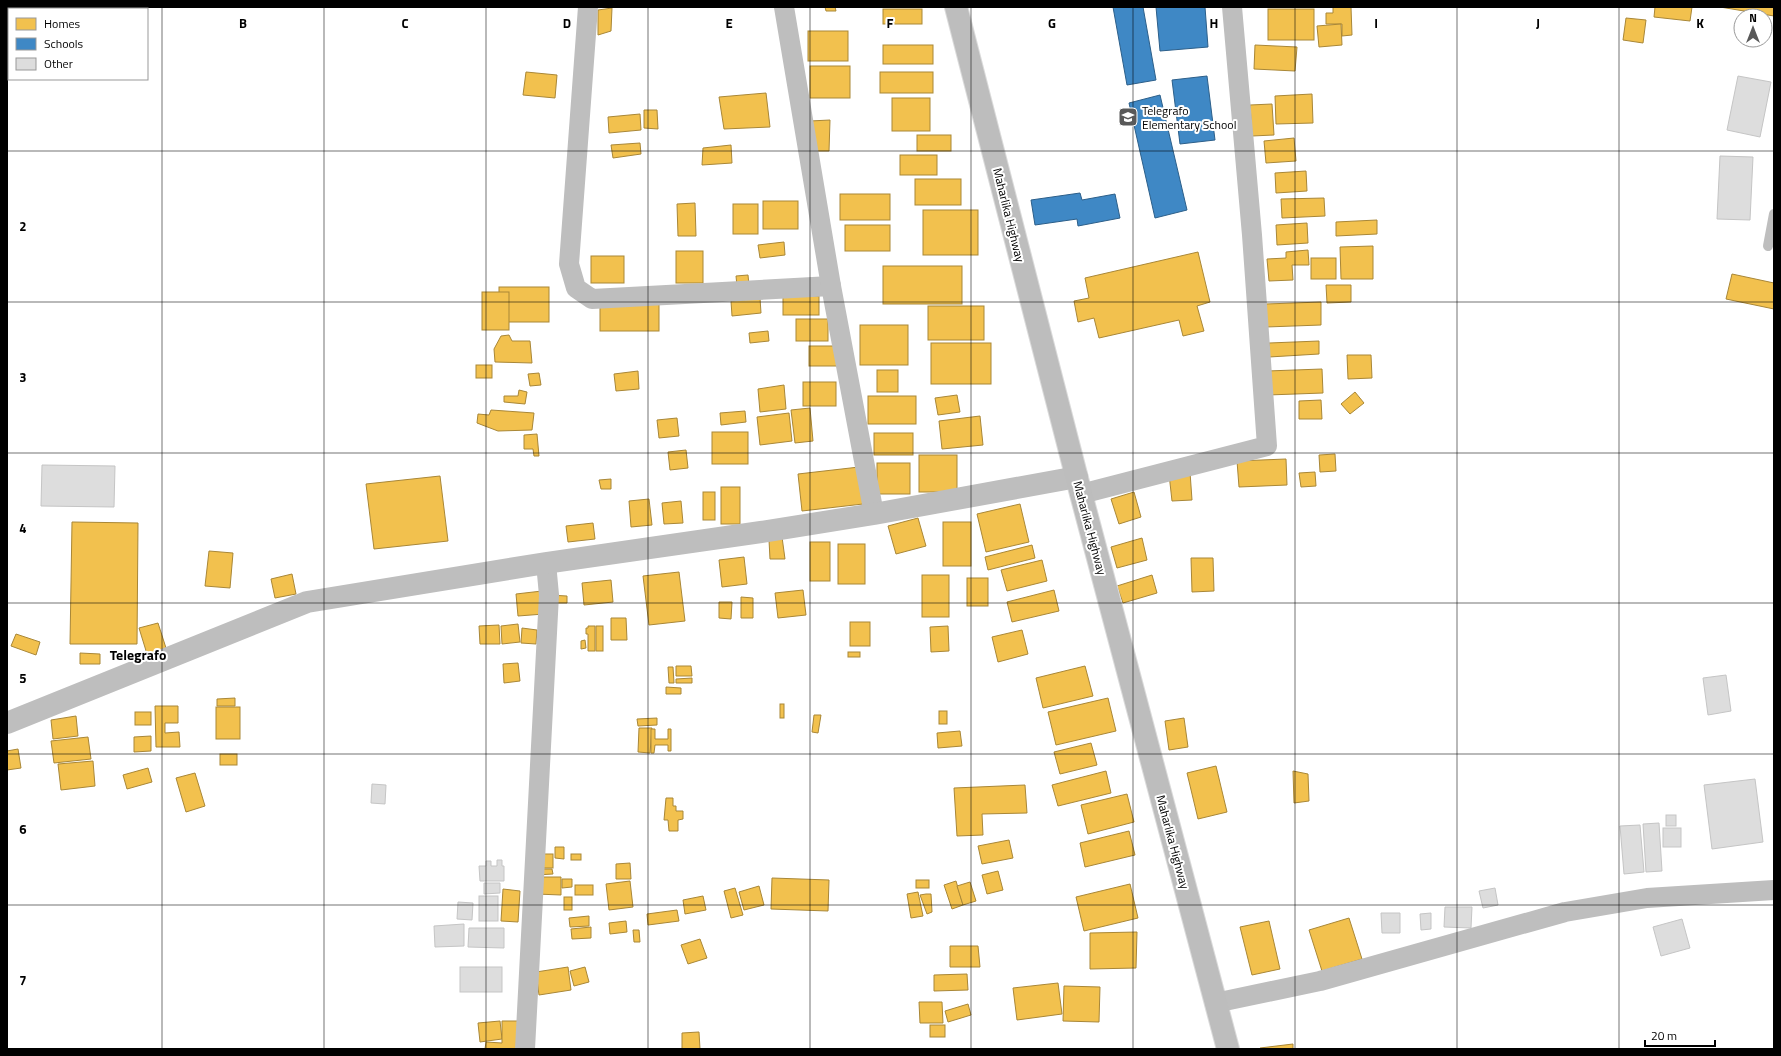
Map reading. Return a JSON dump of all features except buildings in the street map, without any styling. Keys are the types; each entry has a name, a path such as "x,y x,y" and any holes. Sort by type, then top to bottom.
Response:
{"highway":[{"name":"Maharlika Highway","path":"956,7 1079,486 1228,1049"}],"street":[{"path":"588,7 569,264 576,288 592,299 831,286"},
{"path":"784,7 831,286 874,514"},
{"path":"7,723 307,602 546,563 874,514 1079,486 1267,446 1252,235 1232,7"},
{"path":"525,1049 548,603 546,563"},
{"path":"1216,1003 1320,981 1565,912 1647,898 1774,890"}],"lane":[{"path":"1768,246 1774,214"}],"place":[{"name":"Telegrafo Elementary School","path":"1128,117"}],"district":[{"name":"Telegrafo","path":"138,654"}]}
